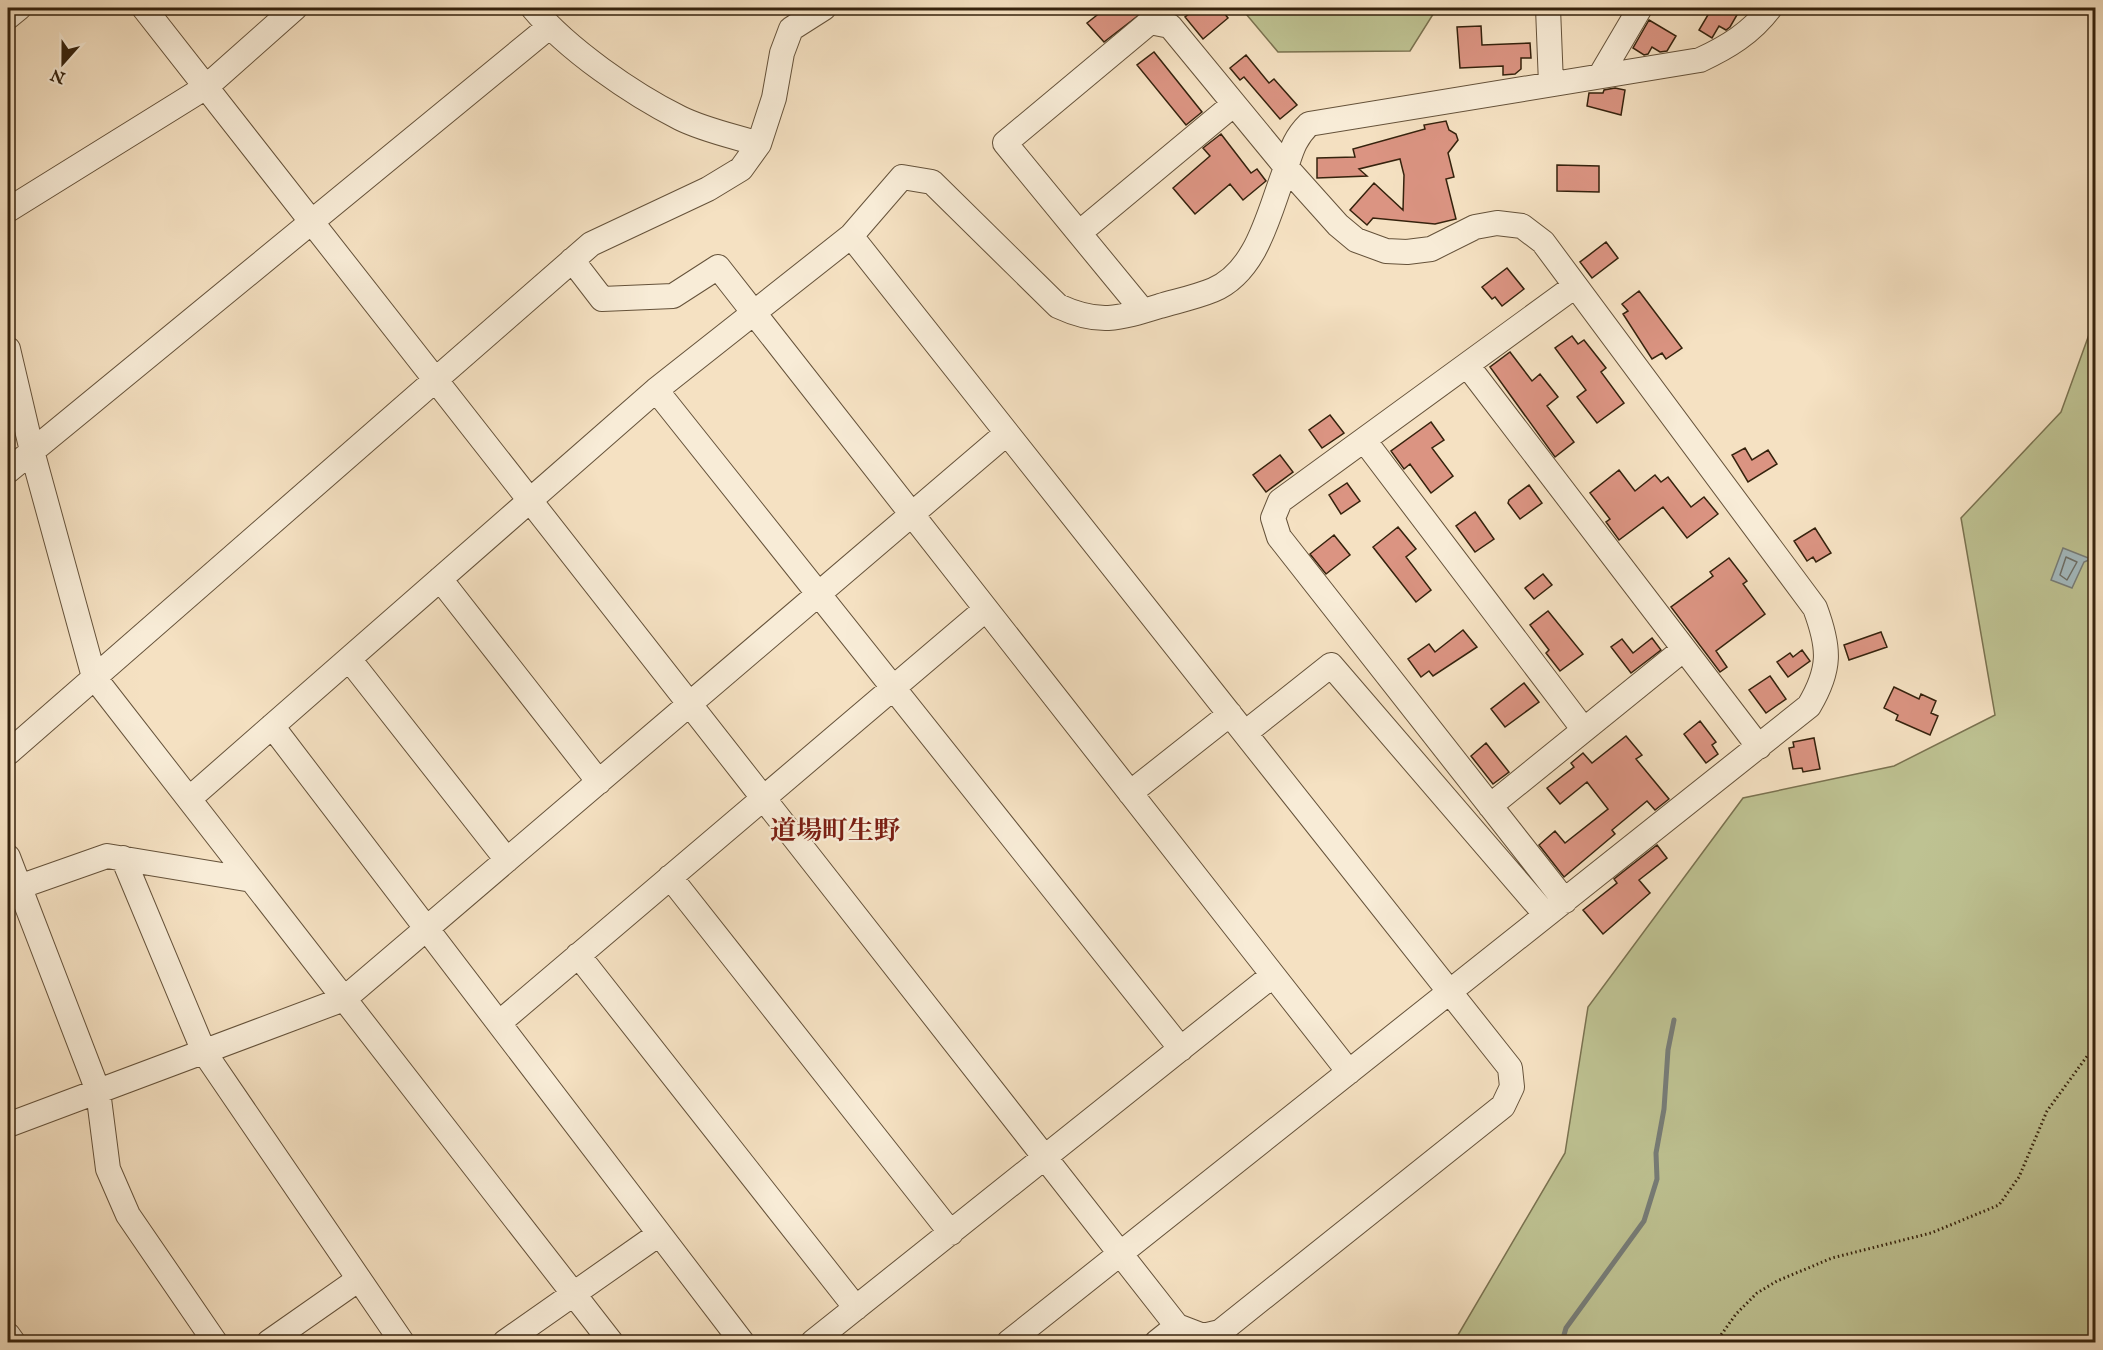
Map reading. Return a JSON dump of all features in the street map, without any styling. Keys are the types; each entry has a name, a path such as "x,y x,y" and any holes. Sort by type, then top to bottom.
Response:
{"street":[{"path":"8,17 19,8"},
{"path":"144,8 1177,1326 1203,1336 1220,1332 1503,1106 1512,1087 1510,1068 850,236"},
{"path":"8,210 206,87 295,8"},
{"path":"533,8 549,27 631,90 682,119 759,144"},
{"path":"8,753 591,244 708,189 741,169 759,144 774,98 782,52 791,29 824,8"},
{"path":"1548,8 1551,84"},
{"path":"1600,76 1640,8"},
{"path":"189,799 656,390 850,236 902,177 932,182 1058,306 1077,315 1098,320 1143,311 1214,290 1242,268 1261,237 1295,138 1309,124 1701,60 1726,48 1746,34 1770,8"},
{"path":"1009,1342 1809,706 1822,684 1827,662 1826,637 1815,608 1543,242 1522,226 1497,223 1475,227 1431,249 1407,252 1386,251 1356,240 1338,225 1286,167 1170,26 1150,22 1005,143 1143,311"},
{"path":"8,471 549,27"},
{"path":"1079,233 1234,104"},
{"path":"572,260 602,299 673,296 718,267 1349,1072"},
{"path":"1565,901 1279,537 1273,518 1280,501 1575,286"},
{"path":"8,349 32,451 94,677 611,1342"},
{"path":"1467,365 1759,747"},
{"path":"656,390 1181,1049"},
{"path":"8,1125 344,999 1007,433"},
{"path":"1364,440 1584,730"},
{"path":"440,579 599,782"},
{"path":"498,1023 986,609"},
{"path":"1490,806 1684,649"},
{"path":"349,658 507,860"},
{"path":"1245,733 1331,665 1546,915"},
{"path":"1130,793 1230,714"},
{"path":"272,726 742,1342"},
{"path":"19,887 107,856 252,880"},
{"path":"8,857 98,1091 108,1169 128,1215 215,1342"},
{"path":"123,858 204,1052 402,1342"},
{"path":"670,877 951,1233"},
{"path":"578,955 856,1308"},
{"path":"813,1342 1273,975"},
{"path":"505,1342 659,1234"},
{"path":"269,1342 359,1279"},
{"path":"1157,1342 1177,1326"},
{"path":"8,1335 13,1342"}],"path":[{"path":"1716,1342 1736,1314 1757,1293 1778,1281 1832,1258 1931,1233 1999,1205 2019,1177 2047,1111 2096,1044"}],"green space":[{"path":"1241,8 1437,8 1410,51 1278,52"},
{"path":"2095,318 2095,1342 1428,1342 1458,1335 1565,1153 1588,1007 1743,798 1894,766 1995,715 1961,518 2061,412"}],"water":[{"path":"2063,548 2091,559 2084,562 2072,588 2051,580"}],"building":[{"path":"1106,8 1148,8 1104,42 1087,23"},
{"path":"1197,8 1220,8 1228,18 1203,39 1185,17"},
{"path":"1712,8 1741,8 1730,27 1726,30 1719,26 1712,38 1699,30"},
{"path":"1649,20 1676,36 1667,51 1660,52 1652,47 1648,54 1644,55 1633,48"},
{"path":"1481,26 1482,45 1530,43 1531,58 1521,58 1521,69 1515,74 1503,75 1503,66 1460,68 1457,27"},
{"path":"1154,52 1202,112 1186,125 1137,65"},
{"path":"1246,55 1269,83 1274,79 1297,105 1280,119 1244,77 1240,80 1230,68"},
{"path":"1615,88 1625,90 1621,115 1587,106 1589,93 1603,93 1604,90"},
{"path":"1446,121 1449,130 1456,134 1458,140 1448,153 1454,177 1446,179 1456,219 1435,224 1373,218 1367,225 1350,210 1374,183 1403,210 1404,175 1400,159 1359,169 1367,176 1317,178 1317,158 1355,157 1353,149 1425,129 1424,125"},
{"path":"1221,134 1251,173 1257,169 1266,181 1243,200 1230,184 1195,214 1173,188 1210,156 1203,148"},
{"path":"1557,165 1599,166 1599,192 1557,191"},
{"path":"1606,242 1618,258 1592,278 1580,262"},
{"path":"1507,268 1524,289 1502,306 1495,297 1492,299 1482,287"},
{"path":"1639,291 1682,348 1666,359 1662,353 1652,359 1623,314 1628,311 1622,304"},
{"path":"1572,336 1578,344 1584,340 1606,368 1601,372 1624,403 1597,423 1577,397 1586,390 1555,348"},
{"path":"1510,352 1532,381 1540,374 1558,397 1547,406 1574,442 1555,457 1490,367"},
{"path":"1330,415 1344,433 1322,448 1309,430"},
{"path":"1431,422 1444,440 1432,448 1453,476 1431,493 1410,464 1404,469 1391,451"},
{"path":"1745,448 1752,460 1768,450 1777,464 1748,482 1732,455"},
{"path":"1280,455 1293,472 1266,492 1253,475"},
{"path":"1619,470 1635,491 1655,475 1661,482 1668,477 1691,507 1704,497 1718,514 1687,538 1663,507 1619,540 1606,522 1610,519 1590,493"},
{"path":"1347,483 1360,501 1341,514 1329,495"},
{"path":"1529,485 1542,503 1520,519 1508,503"},
{"path":"1475,512 1494,539 1475,552 1456,526"},
{"path":"1398,527 1416,549 1406,557 1431,590 1416,602 1373,547"},
{"path":"1815,528 1831,553 1816,562 1813,557 1807,561 1794,541"},
{"path":"1334,535 1350,555 1326,574 1310,554"},
{"path":"1729,558 1747,581 1743,584 1765,614 1716,651 1727,667 1720,672 1671,607 1713,576 1710,572"},
{"path":"1543,574 1552,585 1534,599 1525,588"},
{"path":"1548,611 1583,654 1560,671 1546,653 1549,650 1530,625"},
{"path":"1463,630 1477,647 1433,676 1429,671 1421,677 1408,659 1429,644 1435,652"},
{"path":"1881,632 1887,647 1849,660 1844,645"},
{"path":"1652,638 1661,650 1631,673 1611,647 1622,639 1633,653"},
{"path":"1802,650 1810,661 1788,677 1777,662 1790,653 1793,657"},
{"path":"1770,676 1786,699 1766,713 1749,690"},
{"path":"1524,683 1539,702 1505,727 1491,709"},
{"path":"1894,687 1919,699 1921,694 1936,701 1931,713 1938,716 1930,735 1896,720 1898,715 1884,708"},
{"path":"1700,721 1716,742 1712,745 1718,754 1706,763 1684,734"},
{"path":"1626,736 1642,755 1636,759 1669,799 1655,810 1647,801 1612,830 1615,834 1564,877 1539,845 1555,831 1565,843 1608,809 1587,782 1560,804 1547,788 1574,767 1571,763 1583,753 1592,763"},
{"path":"1814,738 1820,769 1803,772 1802,768 1793,769 1789,748 1794,747 1793,742"},
{"path":"1486,743 1509,772 1493,784 1471,756"},
{"path":"1657,845 1667,858 1639,880 1650,893 1603,934 1583,910 1617,883 1614,879"}],"waterway":[{"path":"1562,1342 1566,1328 1644,1221 1657,1179 1656,1153 1664,1109 1668,1050 1674,1020"}],"district":[{"name":"道場町生野","path":"835,831"}]}
